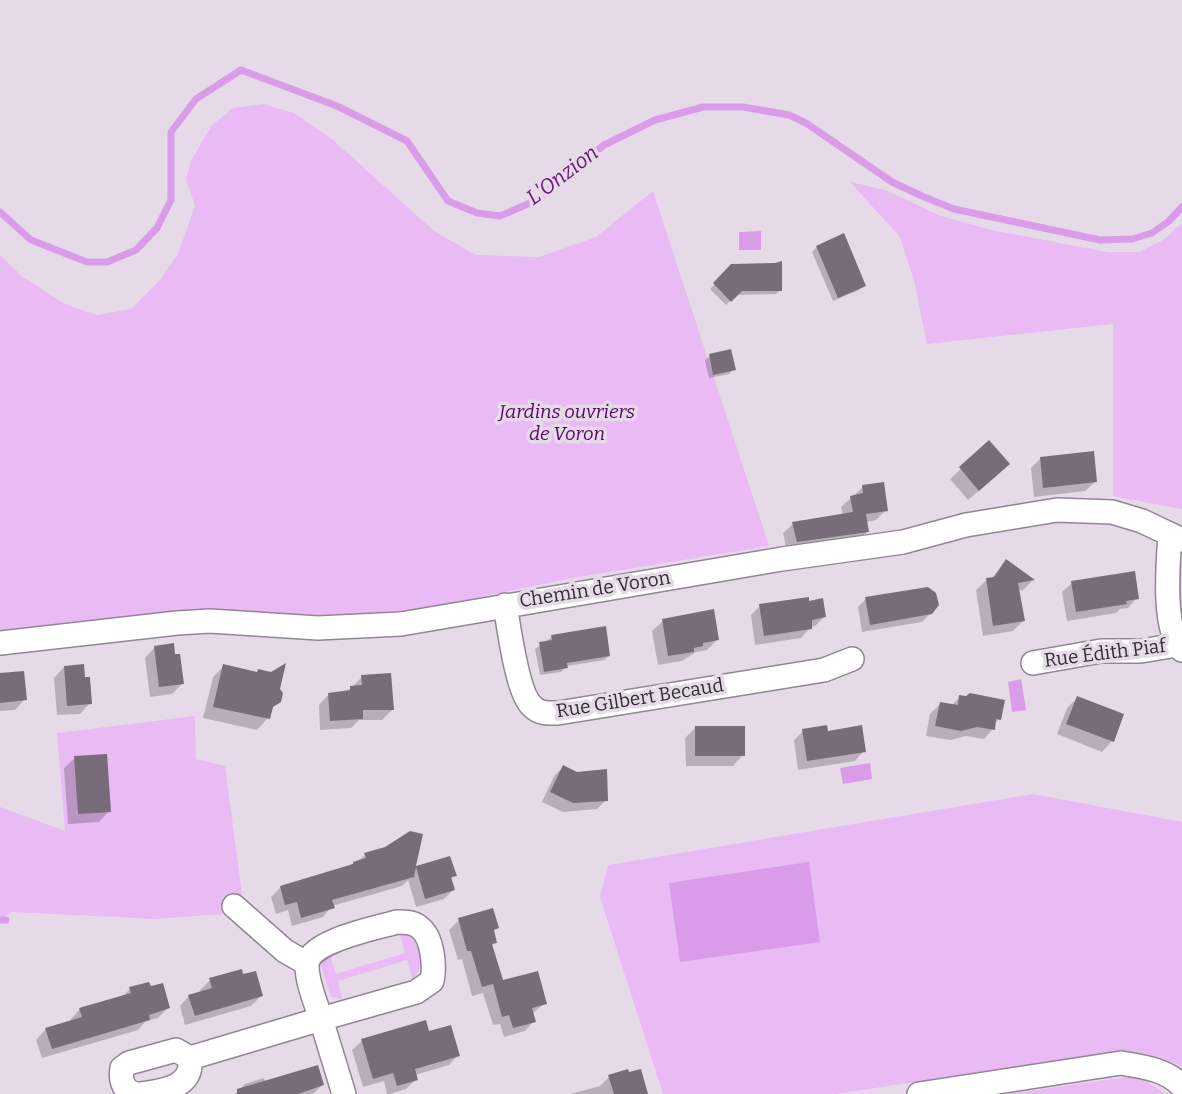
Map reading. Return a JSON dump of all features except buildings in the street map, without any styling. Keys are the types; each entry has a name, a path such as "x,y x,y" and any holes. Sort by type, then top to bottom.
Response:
{"street":[{"name":"Chemin de Voron","path":"0,643 199,622 318,628 401,624 769,561 903,542 966,525 1057,510 1112,512 1142,521 1176,538"},
{"name":"Rue Édith Piaf","path":"1033,663 1101,651 1179,647 1167,593 1167,571 1176,538"},
{"name":"Rue Gilbert Becaud","path":"505,605 522,691 530,706 541,713 558,713 810,672 852,659"},
{"path":"234,906 285,951 306,963"},
{"path":"136,1094 126,1090 122,1083 122,1068 129,1063 176,1050 190,1058 321,1019 425,987 432,981 433,961 421,928 406,922 397,922 326,943 310,954 306,963 321,1019 344,1094"},
{"path":"142,1094 182,1083 191,1069 190,1058"},
{"path":"919,1094 1121,1063 1151,1068 1172,1076 1182,1086"}],"green space":[{"name":"Jardins ouvriers de Voron","path":"263,104 294,113 333,140 434,231 476,255 539,257 596,237 653,191 769,546 573,578 390,615 0,636 0,255 23,277 65,304 97,315 131,309 159,281 178,254 195,206 186,179 191,161 212,125 233,108"},
{"path":"850,182 885,190 941,216 991,230 1108,252 1139,252 1163,240 1182,223 1182,509 1113,496 1113,324 927,344 914,280 900,237"},
{"path":"195,716 196,759 225,766 242,894 222,914 155,919 12,912 0,919 0,807 65,831 57,733"},
{"path":"1033,794 1182,822 1182,1067 1150,1055 1115,1052 835,1094 663,1094 600,897 608,865"},
{"path":"406,934 415,942 420,955 420,969 417,974 412,978 407,960 338,981 342,999 331,997 321,966 324,959 330,955 336,974 405,953 400,935"},
{"path":"1128,1077 1144,1080 1166,1094 1006,1094"}],"shaded area":[{"path":"761,231 761,250 739,250 739,232"},
{"path":"1021,679 1026,710 1012,712 1008,682"},
{"path":"870,763 872,779 843,784 840,768"},
{"path":"809,862 820,942 680,962 669,883"}],"waterway":[{"name":"L'Onzion","path":"0,212 31,240 87,262 107,262 136,250 157,228 171,200 171,132 196,99 241,70 337,106 407,141 448,201 477,213 500,216 535,201 604,145 655,120 703,107 743,107 789,115 806,123 892,182 924,197 954,209 1100,240 1132,239 1152,233 1182,207"},
{"path":"0,920 6,920"}]}
